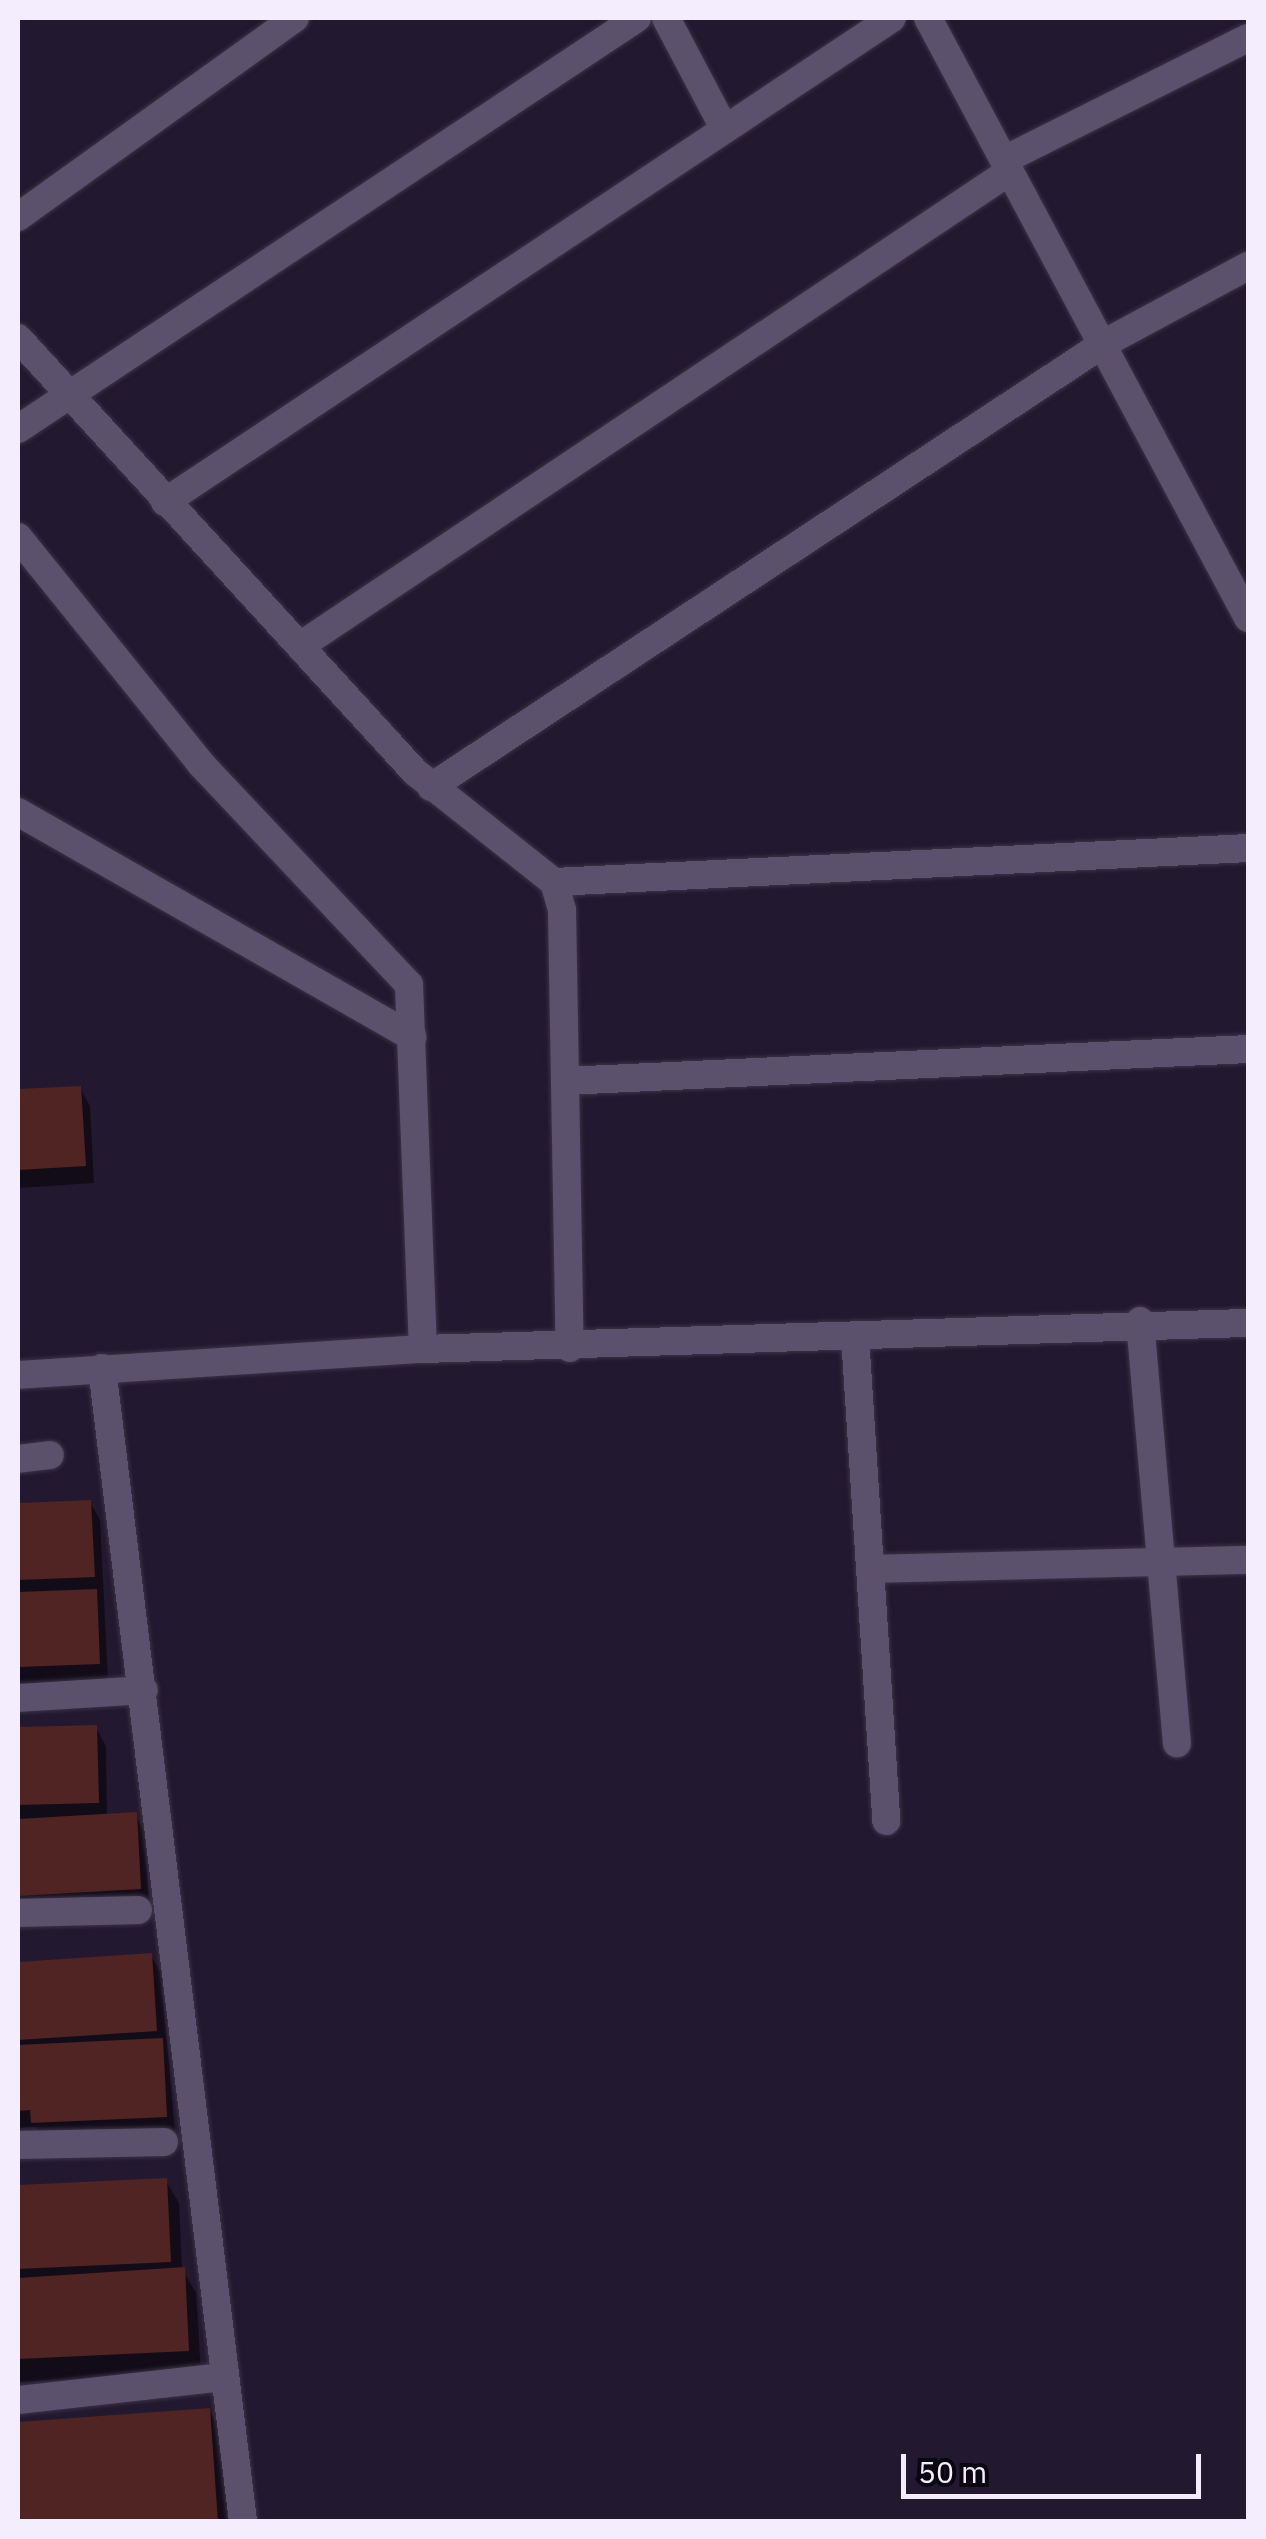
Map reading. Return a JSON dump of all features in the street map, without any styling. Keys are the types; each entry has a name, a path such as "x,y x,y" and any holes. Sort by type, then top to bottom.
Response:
{"street":[{"path":"18,217 295,18"},
{"path":"18,429 637,18"},
{"path":"666,18 723,126"},
{"path":"165,502 723,126 892,18"},
{"path":"928,18 1246,605"},
{"path":"300,646 1007,166 1248,38"},
{"path":"431,787 1103,344 1248,266"},
{"path":"18,338 431,787 554,882 1248,848"},
{"path":"18,540 201,764 396,966 409,985 423,1349"},
{"path":"18,812 164,887 412,1037"},
{"path":"554,882 566,1081 570,1348"},
{"path":"566,1081 1248,1049"},
{"path":"1140,1321 1177,1743"},
{"path":"18,1376 423,1349 570,1348 1140,1321 1248,1323"},
{"path":"854,1336 886,1821"},
{"path":"102,1368 243,2522"},
{"path":"18,1459 50,1455"},
{"path":"872,1568 1248,1560"},
{"path":"18,1698 144,1690"},
{"path":"18,1913 138,1910"},
{"path":"18,2145 164,2142"},
{"path":"18,2400 224,2377"}],"building":[{"path":"81,1086 86,1166 18,1170 18,1089"},
{"path":"91,1500 95,1577 18,1580 18,1503"},
{"path":"97,1589 100,1664 18,1667 18,1592"},
{"path":"97,1725 99,1803 18,1805 18,1727"},
{"path":"137,1812 141,1889 18,1896 18,1819"},
{"path":"152,1953 157,2031 18,2040 18,1962"},
{"path":"163,2038 167,2117 31,2123 30,2110 18,2111 18,2045"},
{"path":"167,2178 171,2262 18,2269 18,2185"},
{"path":"185,2267 189,2351 18,2359 18,2278"},
{"path":"210,2408 218,2522 18,2522 18,2422"}]}
